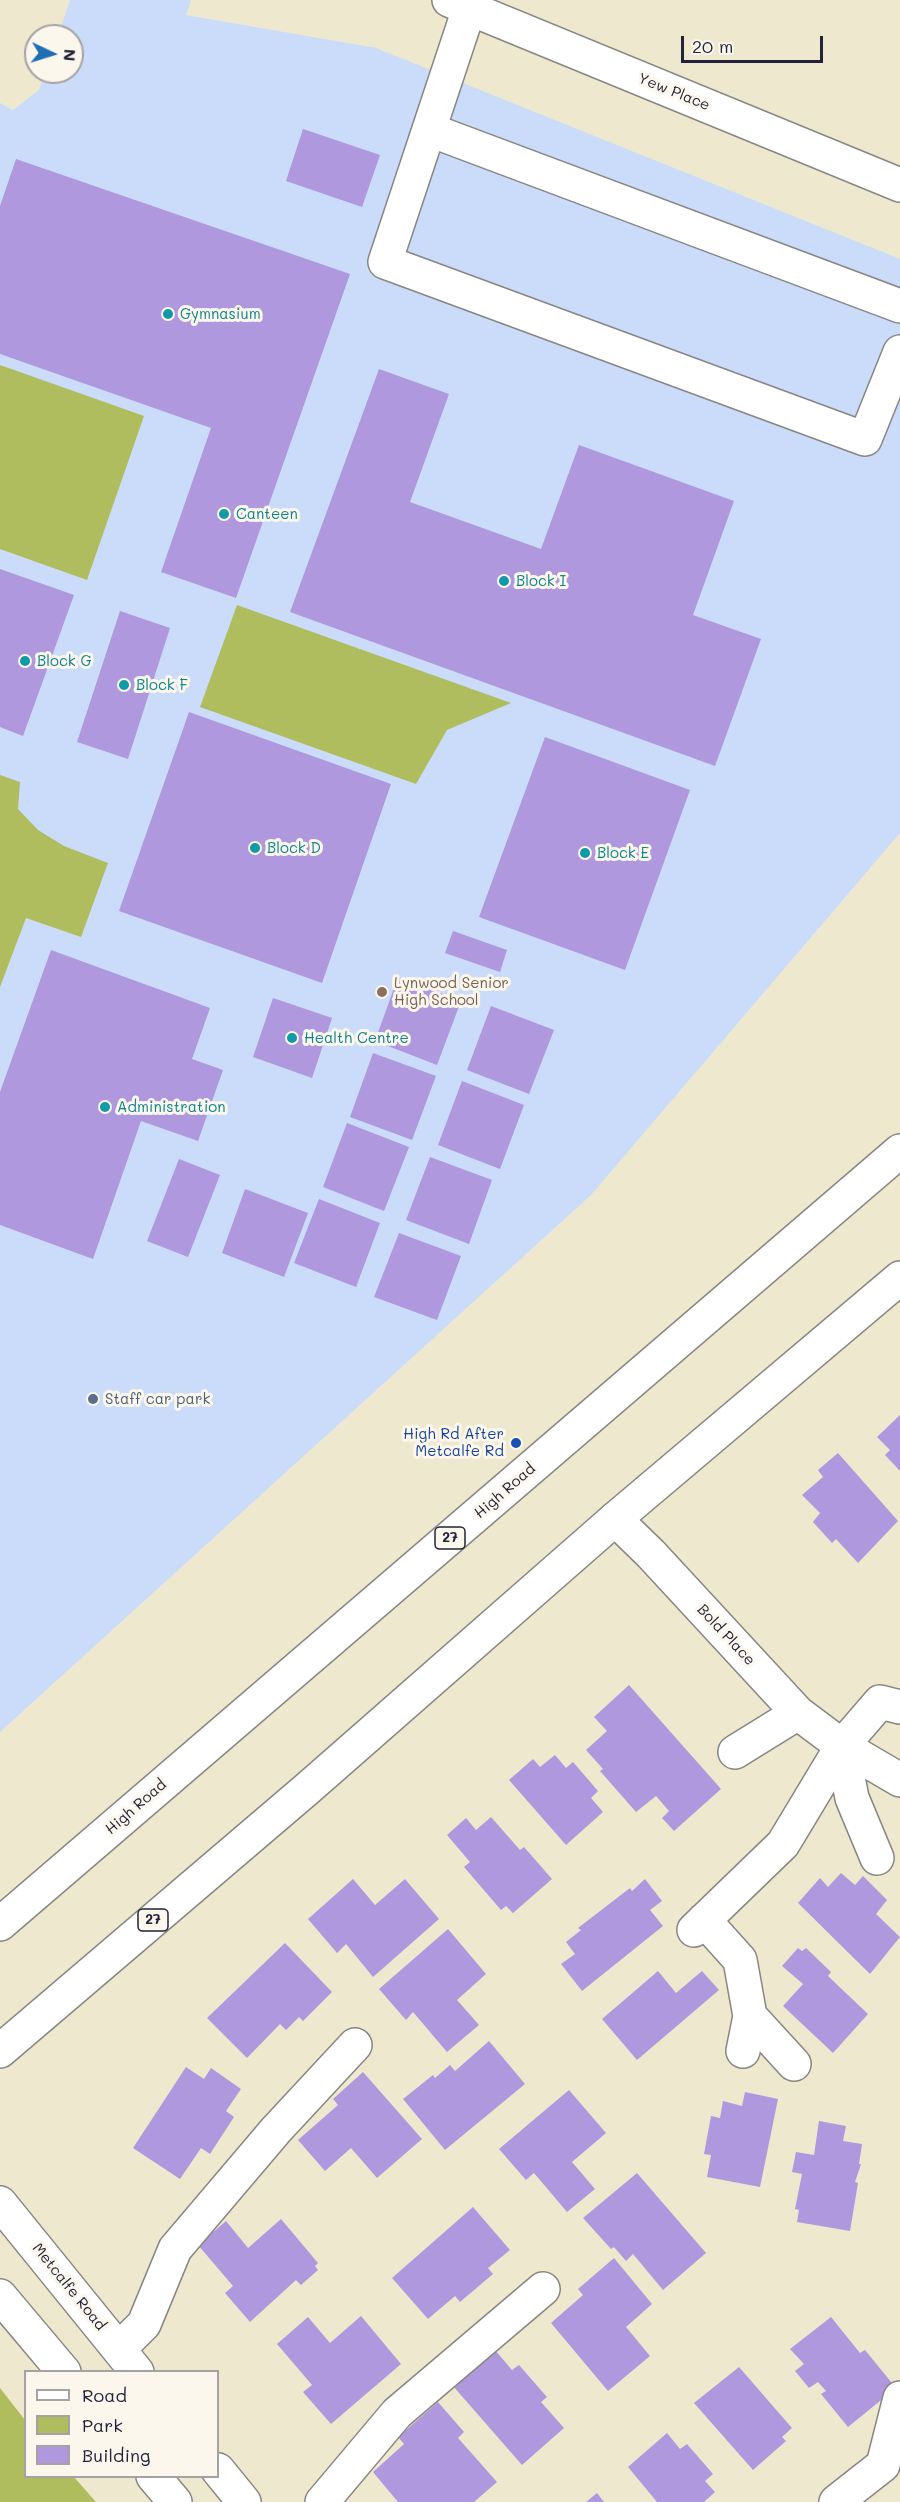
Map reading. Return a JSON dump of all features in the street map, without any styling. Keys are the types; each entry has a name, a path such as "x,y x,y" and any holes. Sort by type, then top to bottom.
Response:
{"main road":[{"path":"459,4 430,130 385,262 865,439 900,352"},
{"name":"Yew Place","path":"459,4 900,184"},
{"path":"430,130 900,306"},
{"name":"High Road","path":"0,1924 900,1151"},
{"name":"27","path":"0,2051 298,1797 615,1519 900,1278"},
{"name":"Bold Place","path":"615,1519 651,1554 798,1713 842,1746 900,1780"},
{"path":"743,2051 750,2016 740,1960 699,1925 783,1844 842,1746 880,1702 900,1707"},
{"path":"735,1752 798,1713"},
{"path":"842,1746 852,1798 877,1858"},
{"path":"750,2016 794,2064"},
{"path":"128,2360 175,2249 276,2130 355,2045"},
{"name":"Metcalfe Road","path":"0,2203 128,2360"},
{"path":"322,2502 397,2413 543,2289"},
{"path":"0,2296 62,2370"},
{"path":"836,2502 882,2465 900,2398"},
{"path":"219,2471 244,2502"},
{"path":"155,2478 175,2502"}],"shaded area":[{"name":"Lynwood Senior High School","path":"70,0 191,0 186,15 376,48 900,259 900,833 591,1195 0,1732 0,103 13,110 39,90 41,84 84,84 84,24 62,24"}],"green space":[{"path":"0,365 144,416 87,580 0,549"},
{"path":"237,605 511,703 447,730 416,784 200,707"},
{"path":"0,775 20,782 18,809 38,830 64,846 108,863 81,937 26,918 0,987"},
{"path":"0,2388 24,2419 24,2478 75,2478 96,2502 0,2502"}],"building":[{"path":"303,129 380,155 362,207 286,181"},
{"name":"Gymnasium","path":"16,159 350,274 236,598 161,572 211,428 0,354 0,206"},
{"name":"Block I","path":"379,369 449,394 410,502 541,549 579,445 734,501 693,615 761,639 715,766 290,612"},
{"name":"Block G","path":"0,569 74,595 23,736 0,727"},
{"name":"Block F","path":"120,611 170,628 128,759 77,742"},
{"name":"Block D","path":"189,712 391,784 322,983 119,911"},
{"name":"Block E","path":"545,737 690,790 625,970 479,917"},
{"path":"453,931 507,950 500,972 445,953"},
{"name":"Administration","path":"51,950 210,1008 192,1059 223,1070 198,1141 141,1121 93,1259 0,1225 0,1092"},
{"path":"398,977 461,1001 437,1065 375,1041"},
{"name":"Health Centre","path":"273,998 332,1018 312,1078 253,1057"},
{"path":"491,1006 554,1030 529,1094 467,1070"},
{"path":"373,1053 436,1076 412,1140 350,1117"},
{"path":"462,1081 524,1105 500,1169 438,1145"},
{"path":"347,1123 409,1147 384,1211 323,1187"},
{"path":"430,1157 492,1180 469,1244 406,1220"},
{"path":"179,1159 220,1175 188,1257 147,1241"},
{"path":"245,1189 308,1213 284,1277 222,1253"},
{"path":"319,1199 380,1223 356,1287 294,1263"},
{"path":"399,1233 461,1256 437,1320 374,1297"},
{"path":"900,1415 900,1471 885,1455 890,1450 877,1437"},
{"path":"838,1453 898,1521 858,1563 836,1539 832,1543 813,1522 820,1513 802,1495 823,1477 818,1470"},
{"path":"629,1685 721,1789 674,1831 662,1818 669,1811 656,1796 636,1812 600,1771 603,1769 586,1750 607,1731 594,1717"},
{"path":"555,1755 566,1768 573,1762 598,1791 591,1798 603,1812 566,1845 509,1780 533,1759 540,1767"},
{"path":"491,1817 520,1850 524,1847 552,1879 513,1913 506,1906 501,1910 464,1867 470,1862 447,1835 466,1818 476,1830"},
{"path":"841,1873 855,1885 863,1876 887,1900 876,1914 900,1937 870,1974 798,1903 820,1878 828,1887"},
{"path":"353,1879 375,1905 405,1879 439,1919 373,1977 346,1944 337,1953 308,1919"},
{"path":"645,1879 662,1901 650,1910 663,1926 582,1991 561,1964 575,1954 566,1942 581,1930 578,1928 630,1888 632,1891"},
{"path":"448,1929 486,1974 457,2000 479,2025 447,2052 413,2012 406,2020 379,1989"},
{"path":"285,1943 332,1992 303,2021 299,2017 286,2030 280,2024 247,2058 207,2018"},
{"path":"798,1948 802,1951 806,1948 831,1972 828,1976 868,2014 833,2053 783,2006 803,1984 782,1966"},
{"path":"658,1971 676,1993 702,1971 719,1990 637,2060 602,2019"},
{"path":"489,2041 525,2084 445,2150 403,2099 433,2075 435,2078 450,2065 455,2071"},
{"path":"186,2067 204,2079 211,2068 241,2089 226,2111 234,2117 210,2154 201,2148 180,2179 133,2148"},
{"path":"363,2072 422,2139 377,2178 351,2148 325,2171 298,2140 338,2105 333,2099"},
{"path":"569,2090 606,2133 572,2162 595,2189 567,2212 534,2173 526,2180 499,2149"},
{"path":"745,2092 778,2099 760,2187 707,2177 711,2155 704,2154 711,2116 720,2118 723,2101 742,2106"},
{"path":"819,2121 846,2126 843,2141 862,2144 850,2231 797,2222 799,2210 795,2209 802,2174 792,2172 796,2152 814,2155"},
{"path":"637,2173 706,2253 663,2290 633,2254 626,2261 614,2247 611,2249 583,2218"},
{"path":"473,2207 510,2250 488,2268 493,2274 460,2302 455,2296 428,2319 392,2278"},
{"path":"281,2219 318,2263 315,2266 318,2270 301,2285 296,2280 250,2322 225,2293 233,2286 198,2245 226,2221 248,2248"},
{"path":"614,2258 652,2304 626,2327 650,2356 608,2391 551,2323 583,2295 578,2289"},
{"path":"361,2316 401,2364 331,2424 303,2392 312,2385 277,2344 308,2317 330,2343"},
{"path":"831,2317 860,2353 865,2350 896,2388 848,2427 821,2394 826,2391 818,2382 809,2388 795,2371 804,2364 790,2349"},
{"path":"495,2350 512,2370 519,2365 547,2397 541,2402 564,2428 522,2465 453,2386"},
{"path":"739,2367 792,2428 782,2437 786,2441 753,2470 694,2403"},
{"path":"438,2402 464,2432 458,2438 497,2482 474,2502 398,2502 373,2472 404,2444 398,2437"},
{"path":"667,2433 680,2449 687,2444 713,2474 705,2481 715,2492 704,2502 657,2502 628,2467"},
{"path":"597,2493 604,2502 586,2502"}],"place":[{"name":"Gymnasium","path":"168,314"},
{"name":"Canteen","path":"224,514"},
{"name":"Block I","path":"504,581"},
{"name":"Block G","path":"25,661"},
{"name":"Block F","path":"124,685"},
{"name":"Block D","path":"255,848"},
{"name":"Block E","path":"585,853"},
{"name":"Lynwood Senior High School","path":"382,992"},
{"name":"Health Centre","path":"292,1038"},
{"name":"Administration","path":"105,1107"},
{"name":"Staff car park","path":"93,1399"},
{"name":"High Rd After Metcalfe Rd","path":"516,1443"}]}
